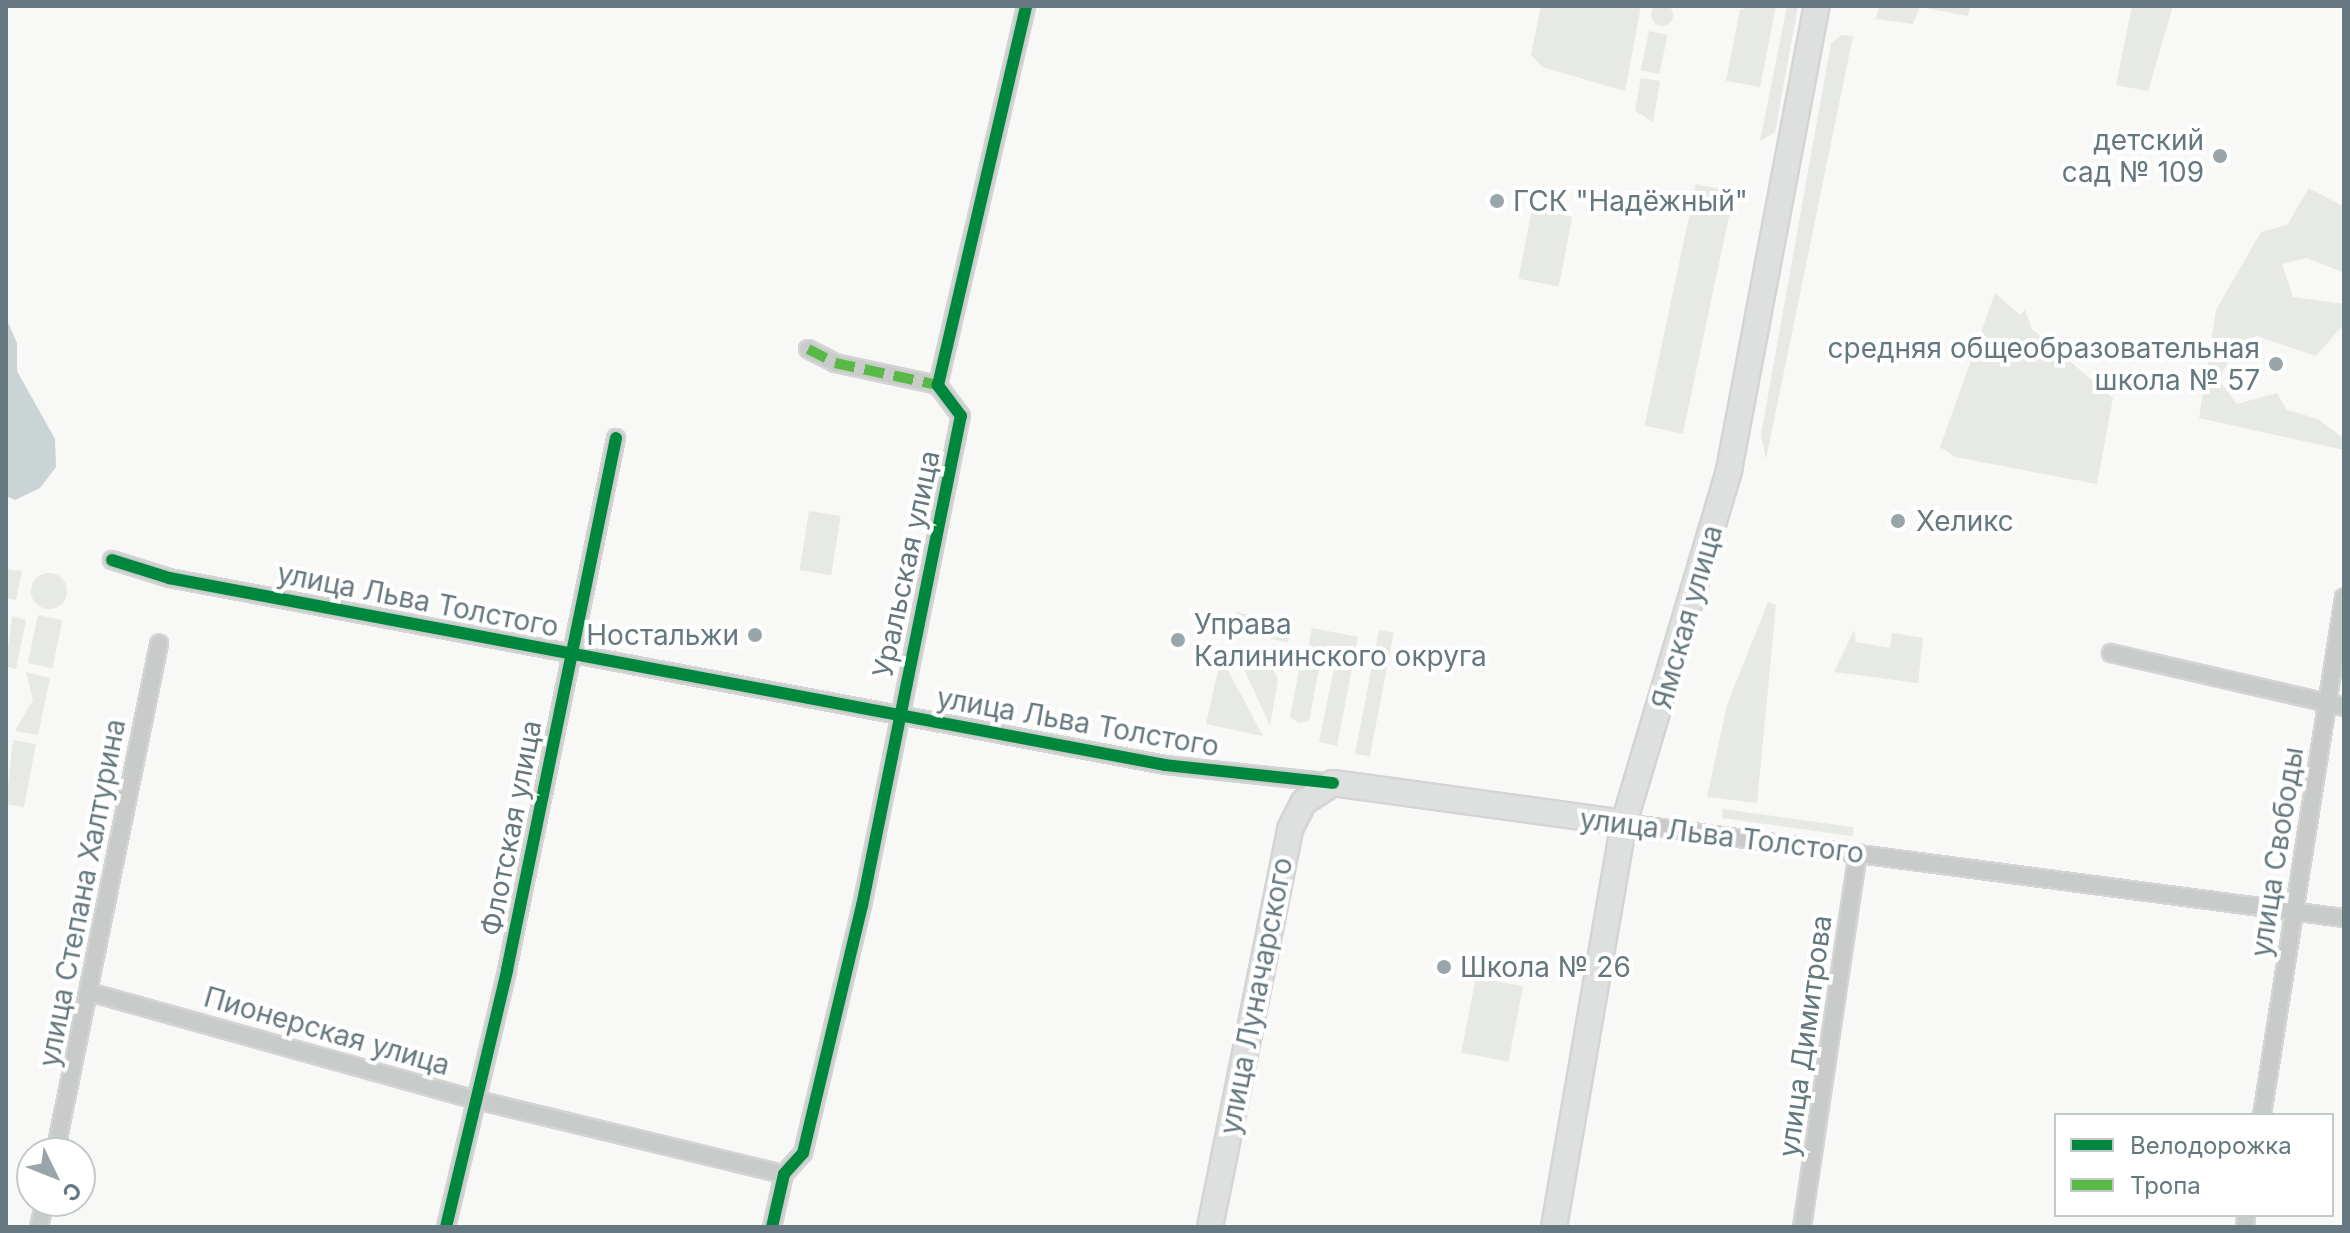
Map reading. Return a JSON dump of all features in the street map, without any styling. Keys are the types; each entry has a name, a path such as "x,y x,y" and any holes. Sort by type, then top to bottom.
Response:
{"main road":[{"name":"Ямская улица","path":"1554,1227 1624,823 1729,470 1817,6"},
{"name":"улица Льва Толстого","path":"1333,783 1624,823"},
{"name":"улица Луначарского","path":"1210,1227 1290,829 1304,802 1333,783"}],"street":[{"path":"808,349 835,363 938,385 1026,6"},
{"name":"Уральская улица","path":"772,1227 784,1174 803,1153 900,716 961,416 938,385"},
{"name":"Флотская улица","path":"446,1227 477,1100 616,438"},
{"name":"улица Льва Толстого","path":"112,560 169,578 1165,765 1333,783"},
{"name":"улица Свободы","path":"2262,1113 2294,912 2336,705 2344,597"},
{"name":"улица Степана Халтурина","path":"58,1137 159,644"},
{"path":"2111,653 2336,705"},
{"name":"улица Льва Толстого","path":"1624,823 2344,918"},
{"name":"улица Димитрова","path":"1802,1227 1858,853"},
{"name":"Пионерская улица","path":"89,992 477,1100 784,1174"}],"shaded area":[{"path":"1662,4 1670,7 1673,15 1670,23 1662,26 1654,23 1651,15 1654,7"},
{"path":"1541,6 1641,6 1625,91 1542,67 1531,55"},
{"path":"1753,6 1776,6 1760,87 1726,81 1740,10"},
{"path":"1787,6 1798,6 1775,132 1760,141"},
{"path":"1879,6 1970,6 1968,16 1920,7 1913,24 1876,19"},
{"path":"2132,6 2173,6 2148,91 2116,85"},
{"path":"1649,31 1668,35 1659,74 1641,70"},
{"path":"1842,35 1853,36 1766,459 1761,435 1831,43"},
{"path":"1641,78 1660,81 1653,122 1635,111"},
{"path":"1696,184 1734,192 1683,434 1645,426"},
{"path":"2309,188 2344,207 2344,273 2307,258 2282,264 2293,297 2344,304 2344,324 2316,356 2257,336 2240,343 2218,379 2237,404 2277,393 2287,410 2318,419 2344,439 2344,450 2199,418 2216,310 2261,232 2287,225"},
{"path":"1532,209 1572,217 1559,287 1518,279"},
{"path":"1995,293 2020,315 2025,310 2032,329 2113,398 2097,484 1955,457 1940,447"},
{"path":"6,318 17,343 17,371 55,439 56,467 40,488 15,500 6,496"},
{"path":"809,511 841,516 831,575 800,570"},
{"path":"6,569 22,571 16,600 6,598"},
{"path":"49,573 62,578 67,591 62,604 49,609 36,604 31,591 36,578"},
{"path":"1768,602 1776,605 1757,803 1707,797 1727,705"},
{"path":"1236,612 1292,624 1288,642 1232,631"},
{"path":"38,615 62,620 52,668 28,663"},
{"path":"12,616 26,620 16,669 6,666"},
{"path":"1312,628 1358,637 1337,746 1319,742 1337,654 1308,648"},
{"path":"1379,630 1394,633 1370,757 1355,754"},
{"path":"1854,630 1856,642 1890,648 1892,633 1923,638 1918,683 1834,672"},
{"path":"1234,647 1265,653 1278,679 1270,726"},
{"path":"1221,657 1263,736 1206,724"},
{"path":"1311,663 1319,669 1309,721 1299,723 1290,717 1300,665"},
{"path":"26,672 50,678 38,735 15,731 33,700"},
{"path":"13,740 36,744 24,807 6,804"},
{"path":"1723,809 1854,827 1852,836 1722,818"},
{"path":"1476,977 1523,986 1508,1062 1461,1053"}],"marked path":[{"path":"808,349 835,363 938,385"}],"cycle path":[{"path":"772,1227 784,1174 803,1153 862,906 961,416 938,385 1026,6"},
{"path":"446,1227 507,970 616,438"},
{"path":"112,560 169,578 1165,765 1333,783"}],"place":[{"name":"детский сад № 109","path":"2220,156"},
{"name":"ГСК \"Надёжный\"","path":"1497,201"},
{"name":"средняя общеобразовательная школа № 57","path":"2276,364"},
{"name":"Хеликс","path":"1898,521"},
{"name":"Ностальжи","path":"755,635"},
{"name":"Управа Калининского округа","path":"1178,640"},
{"name":"Школа № 26","path":"1444,967"}]}
